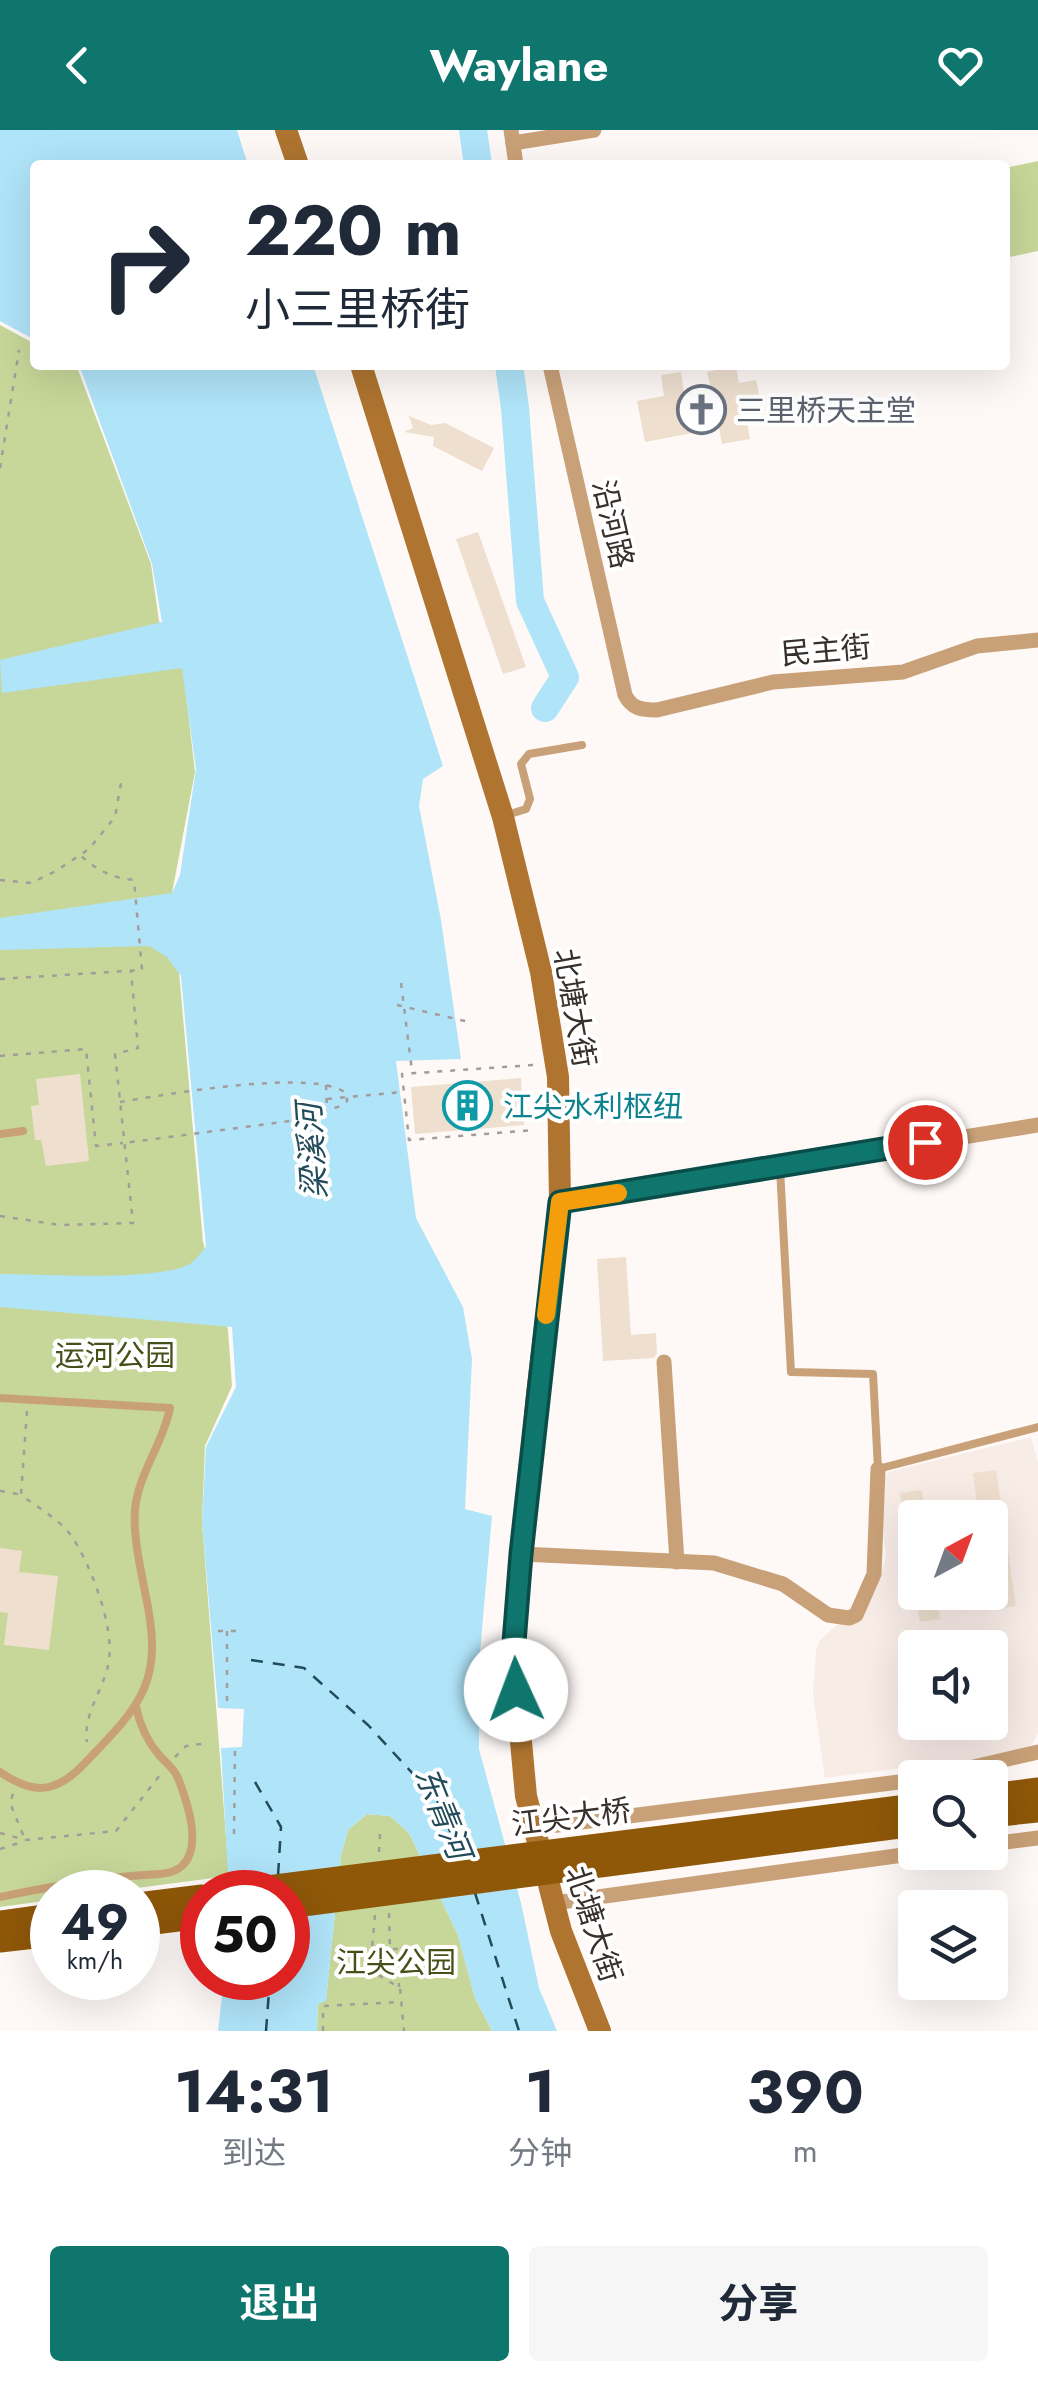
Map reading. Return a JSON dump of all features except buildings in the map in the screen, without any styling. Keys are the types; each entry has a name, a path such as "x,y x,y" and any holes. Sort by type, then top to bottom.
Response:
{"main road":[{"path":"286,130 296,160"},
{"name":"北塘大街","path":"363,370 503,816 541,972 558,1077 560,1202 513,1655 526,1796 561,1931 600,2031"},
{"path":"1008,1794 1038,1790"},
{"name":"江尖大桥","path":"310,1883 898,1808"},
{"path":"1008,1813 1038,1810"},
{"name":"江尖大桥","path":"310,1905 382,1903 898,1827"},
{"path":"1,1934 30,1924"},
{"path":"1,1934 30,1934"}],"street":[{"path":"512,136 594,130"},
{"name":"沿河路","path":"551,370 625,694"},
{"name":"民主街","path":"625,694 629,703 640,710 657,710 773,682 903,672 977,646 1038,640"},
{"path":"560,1202 1038,1125"},
{"path":"664,1362 677,1562"},
{"path":"521,1554 714,1563 783,1584 828,1615 849,1618 856,1615 874,1574 878,1469"},
{"path":"1004,1760 1038,1752"},
{"path":"534,1828 898,1782"},
{"path":"1008,1842 1038,1838"},
{"path":"554,1903 898,1856"}],"lane":[{"path":"503,816 526,808 530,799 521,764 529,754 582,745"},
{"path":"0,1134 23,1132"},
{"path":"780,1166 792,1372 873,1374 878,1469 1038,1427"},
{"path":"0,1398 170,1408 166,1433 138,1485 135,1514 136,1546 153,1630 149,1682 136,1707 93,1755 51,1788 32,1789 0,1772"},
{"path":"0,1897 97,1878 170,1873 185,1864 192,1846 190,1821 176,1772 142,1730 136,1707"}],"path":[{"path":"0,468 19,350"},
{"path":"0,880 31,882 80,855 115,817 121,784"},
{"path":"0,980 142,970 134,880 115,878 80,855"},
{"path":"0,1216 60,1226 133,1224 115,1054 138,1048 131,970"},
{"path":"402,983 412,1073"},
{"path":"397,1005 469,1022"},
{"path":"0,1056 86,1049 96,1146 274,1124 328,1111 347,1102 347,1094 339,1087 295,1081 120,1102"},
{"path":"533,1065 402,1074 409,1140 535,1130"},
{"path":"326,1085 328,1111"},
{"path":"327,1099 404,1092"},
{"path":"21,1495 28,1400"},
{"path":"0,1491 21,1495 71,1536 102,1606 109,1633 109,1660 86,1724 86,1740 93,1755"},
{"path":"218,1630 237,1631"},
{"path":"227,1631 227,1708"},
{"path":"0,1849 26,1840 116,1831 186,1746 208,1743"},
{"path":"234,1834 235,1747"},
{"path":"16,1783 10,1803 26,1840"},
{"path":"0,1833 26,1840"},
{"path":"379,1854 380,1834"},
{"path":"382,1903 370,1970 400,1988"},
{"path":"382,1903 390,1950 398,1949 404,2031"},
{"path":"323,2031 323,2006 401,2002"}],"shaded area":[{"path":"1031,1437 1038,1463 1038,1733 1022,1753 967,1760 898,1760 898,1769 825,1778 813,1694 816,1649 820,1640 870,1596 881,1577 886,1556 878,1491 888,1472"}],"green space":[{"path":"1038,161 1038,251 1010,257 1010,167"},
{"name":"运河公园","path":"0,325 30,341 30,370 78,370 151,564 159,621 183,668 195,772 172,893 203,1242 228,1330 232,1386 205,1446 202,1521 229,1870 180,1870 180,1882 160,1885 160,1870 30,1870 30,1903 0,1907"},
{"name":"江尖公园","path":"367,1814 390,1816 409,1833 458,1935 475,1998 492,2031 317,2031 318,2004 326,2000 341,1855 348,1830"}],"water":[{"path":"0,130 237,130 246,160 30,160 30,337 0,321"},
{"path":"81,370 315,370 443,766 423,779 419,806 441,920 461,1059 396,1061 416,1218 463,1307 472,1359 465,1509 492,1516 480,1652 479,1749 521,1903 539,1988 557,2031 492,2031 475,1998 458,1935 409,1833 390,1816 367,1814 348,1830 341,1855 326,2001 318,2004 317,2031 218,2031 222,2000 310,2000 310,1870 228,1870 221,1748 242,1747 244,1709 218,1708 202,1522 206,1447 236,1387 232,1327 0,1307 0,1274 152,1273 190,1264 206,1247 181,976 167,957 149,946 0,950 0,918 172,893 180,875 196,769 182,668 2,693 0,660 162,622 152,564"}],"waterway":[{"path":"473,130 477,160"},
{"path":"510,370 530,601 565,677 545,708"}],"ferry route":[{"path":"251,1660 304,1668 368,1725 437,1800 459,1853"},
{"path":"255,1782 281,1827 278,1870"},
{"path":"475,1893 519,2031"},
{"path":"266,2031 268,2000"}],"slow traffic":[{"path":"546,1315 560,1202 618,1193"}],"place":[{"name":"三里桥天主堂","path":"701,410"},
{"name":"江尖水利枢纽","path":"468,1106"}],"route":[{"path":"516,1690 513,1655 521,1554 560,1202 925,1142"}],"water label":[{"name":"梁溪河","path":"312,1151"},
{"name":"东青河","path":"443,1813"}]}
